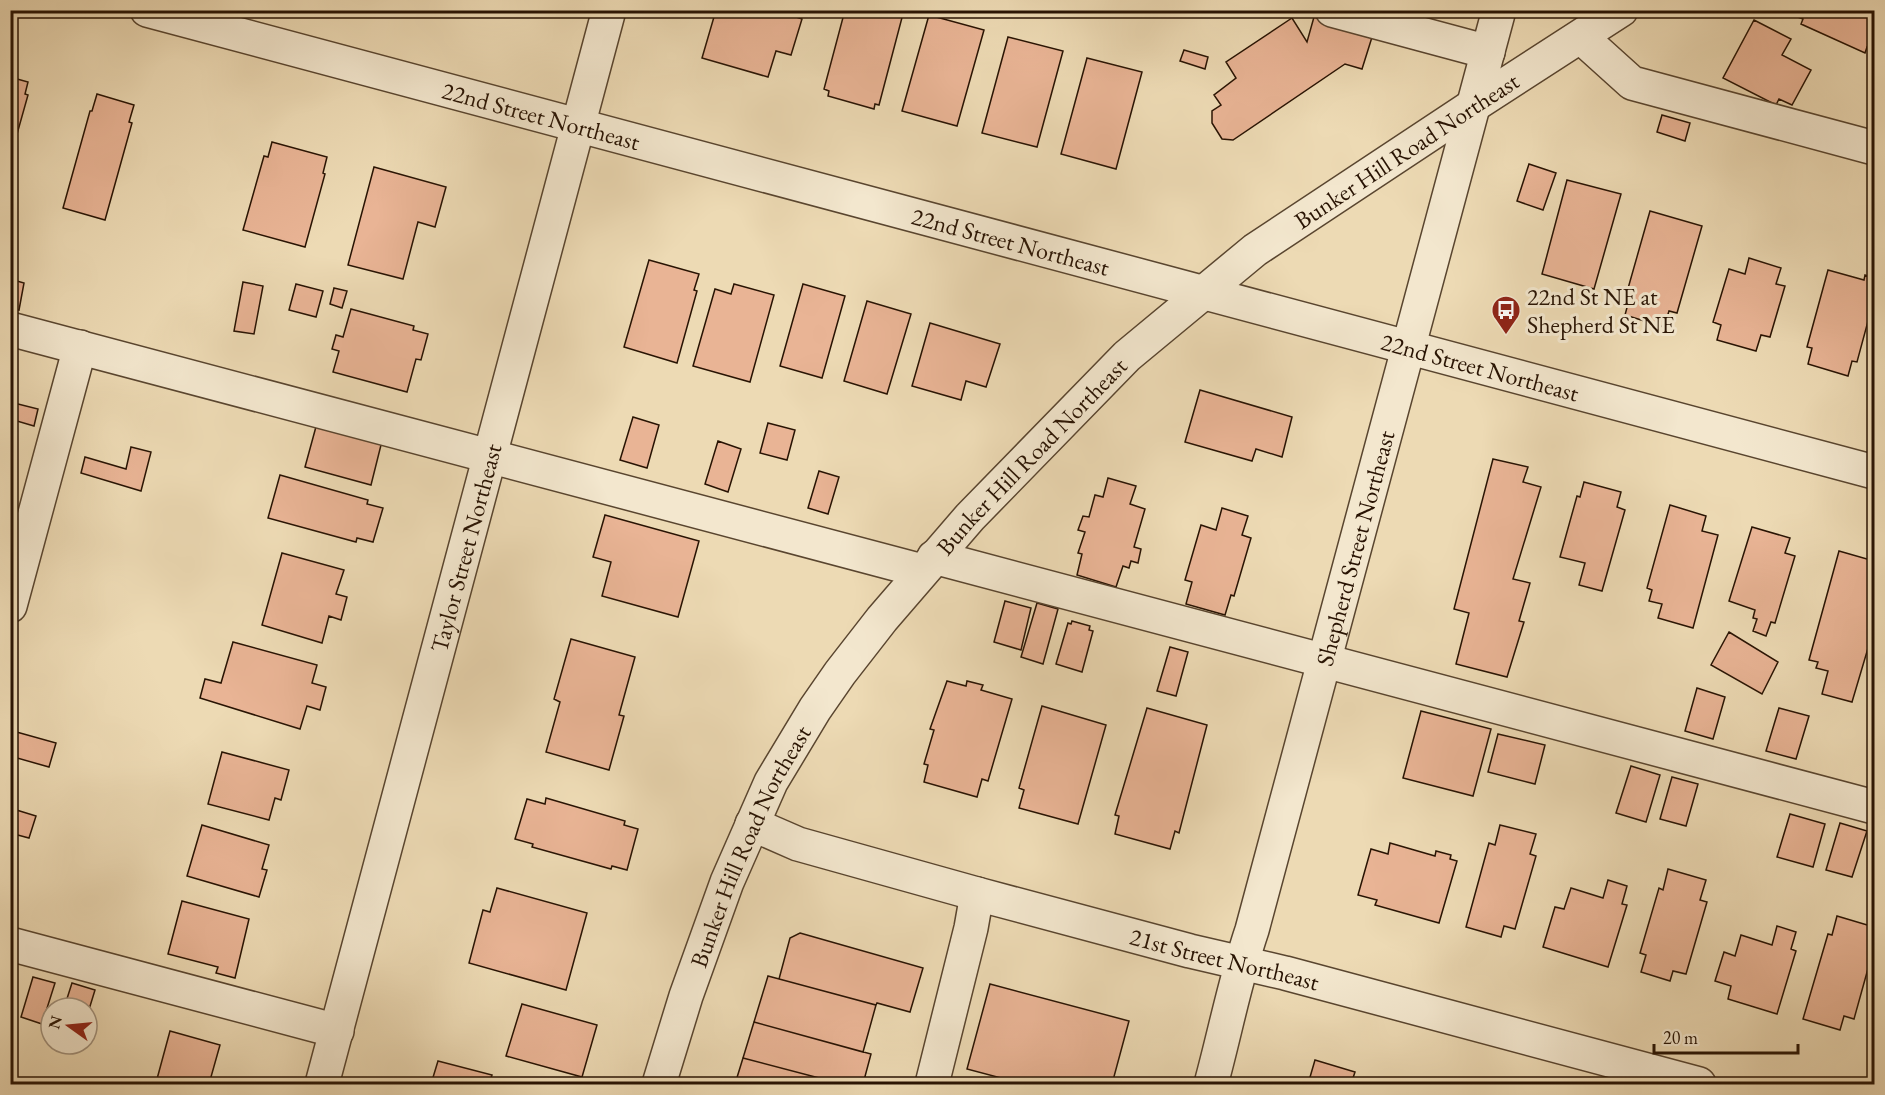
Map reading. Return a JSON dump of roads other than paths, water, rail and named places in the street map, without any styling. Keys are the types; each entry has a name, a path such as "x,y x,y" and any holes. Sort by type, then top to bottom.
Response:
{"street":[{"name":"22nd Street Northeast","path":"147,10 1875,472"},
{"name":"Taylor Street Northeast","path":"322,1084 609,10"},
{"path":"1332,10 1488,52"},
{"name":"Shepherd Street Northeast","path":"1211,1084 1231,1011 1241,963 1252,930 1499,10"},
{"name":"Bunker Hill Road Northeast","path":"659,1084 686,996 723,892 771,782 815,709 840,673 882,619 970,517 1127,356 1255,250 1285,228 1621,10"},
{"path":"1581,37 1632,83 1875,148"},
{"path":"10,329 490,456 1324,661 1875,807"},
{"path":"10,606 80,347"},
{"name":"21st Street Northeast","path":"752,824 798,844 977,894 1297,976 1699,1084"},
{"path":"932,1084 971,928 977,894"},
{"path":"10,944 337,1030"}],"place":[{"name":"22nd St NE at Shepherd St NE","path":"1506,336"}]}
